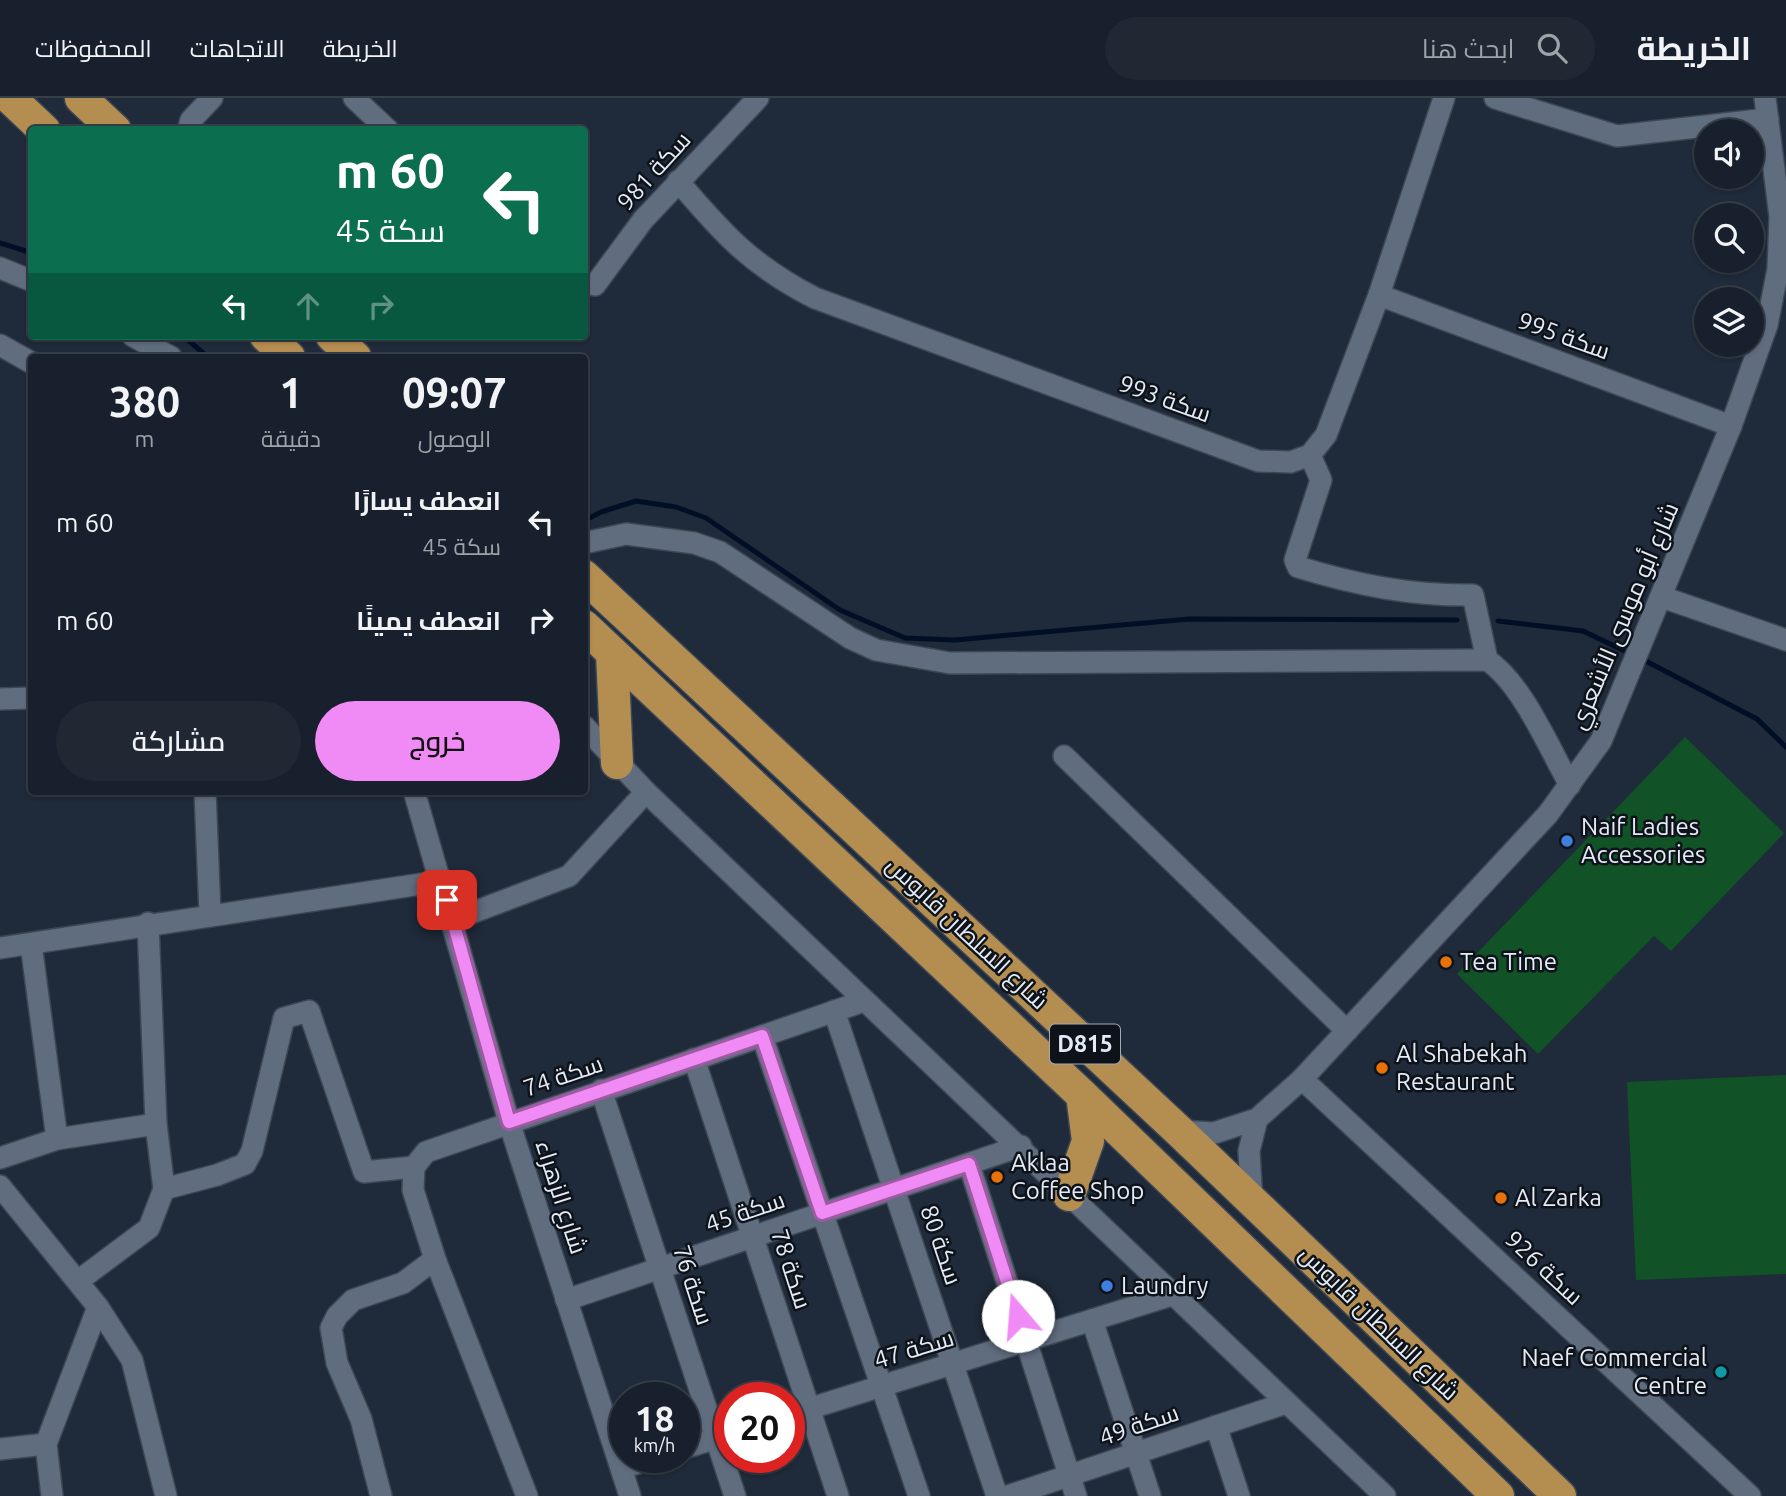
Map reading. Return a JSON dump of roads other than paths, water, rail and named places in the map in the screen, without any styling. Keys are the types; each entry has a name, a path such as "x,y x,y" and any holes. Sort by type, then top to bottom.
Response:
{"highway":[{"path":"10,98 40,126"},
{"path":"81,98 111,126"},
{"path":"270,340 286,354"},
{"path":"336,340 352,354"},
{"name":"شارع السلطان قابوس","path":"595,586 1179,1131 1560,1496"},
{"name":"شارع السلطان قابوس","path":"588,630 1082,1095 1498,1496"},
{"path":"612,653 617,763"},
{"path":"1069,1195 1088,1141 1082,1095"}],"street":[{"path":"189,126 191,120 212,98"},
{"path":"354,98 384,126"},
{"name":"سكة 981","path":"595,285 643,220 758,98"},
{"path":"1444,98 1379,295 1326,435 1310,455 1321,480 1295,560 1298,567 1352,583 1420,594 1474,595 1487,660"},
{"path":"1495,98 1617,136 1767,108"},
{"name":"شارع أبو موسى الأشعري","path":"1179,1131 1214,1133 1256,1119 1302,1079 1548,814 1611,723 1731,426 1774,293 1783,215 1767,108"},
{"name":"سكة 993","path":"678,181 725,237 757,265 815,298 1258,461 1278,464 1310,455"},
{"path":"0,268 28,279"},
{"name":"سكة 995","path":"1379,295 1731,426"},
{"path":"141,340 167,354"},
{"path":"0,345 28,361"},
{"path":"588,542 626,534 694,542 720,552 850,638 876,650 950,663 1487,660 1499,668 1515,690 1570,785"},
{"path":"1659,606 1786,640"},
{"path":"0,699 28,698"},
{"path":"588,730 646,792 864,1001 1021,1146 1385,1496"},
{"path":"1064,756 1347,1031"},
{"path":"453,920 569,876 646,792"},
{"path":"205,795 210,914"},
{"name":"شارع الزهراء","path":"415,795 509,1122 609,1431"},
{"path":"0,948 148,923 441,881"},
{"path":"78,1281 149,1227 164,1189 156,1124 148,923"},
{"path":"31,943 57,1139"},
{"name":"سكة 74","path":"414,1167 426,1152 864,1001"},
{"path":"164,1189 245,1164 252,1151 284,1018 309,1011 364,1172 414,1167 413,1191 435,1259 527,1496"},
{"name":"سكة 80","path":"834,1011 997,1496"},
{"path":"762,1036 919,1496"},
{"name":"سكة 78","path":"694,1059 753,1237 791,1382"},
{"name":"سكة 926","path":"1302,1079 1750,1496"},
{"name":"سكة 76","path":"601,1090 660,1268 714,1412"},
{"path":"1252,1202 1249,1151 1256,1119"},
{"path":"0,1158 57,1139 156,1124"},
{"name":"سكة 45","path":"566,1300 1021,1146"},
{"path":"969,1164 1076,1496"},
{"path":"0,1186 98,1307 132,1360 166,1496"},
{"path":"382,1496 365,1431 337,1363 331,1328 344,1307 353,1300 403,1283 435,1259"},
{"name":"سكة 47","path":"805,1410 1175,1294"},
{"path":"52,1496 46,1444 98,1307"},
{"path":"1092,1320 1150,1496"},
{"name":"سكة 49","path":"1008,1496 1286,1403"},
{"name":"سكة 78","path":"805,1425 838,1496"},
{"path":"1216,1426 1239,1496"},
{"path":"0,1449 46,1444"},
{"name":"شارع الزهراء","path":"623,1473 630,1496"},
{"name":"سكة 76","path":"730,1473 735,1496"}],"waterway":[{"path":"0,243 28,252"},
{"path":"188,340 204,354"},
{"path":"588,519 636,501 676,507 706,518 840,610 905,638 955,640 1189,619 1457,620"},
{"path":"1498,621 1583,631 1631,654"},
{"path":"1640,658 1757,719 1786,747"}],"place":[{"name":"Naif Ladies Accessories","path":"1567,841"},
{"name":"Tea Time","path":"1446,962"},
{"name":"Al Shabekah Restaurant","path":"1382,1068"},
{"name":"Aklaa Coffee Shop","path":"997,1177"},
{"name":"Al Zarka","path":"1501,1198"},
{"name":"Laundry","path":"1107,1286"},
{"name":"Naef Commercial Centre","path":"1721,1372"}]}
